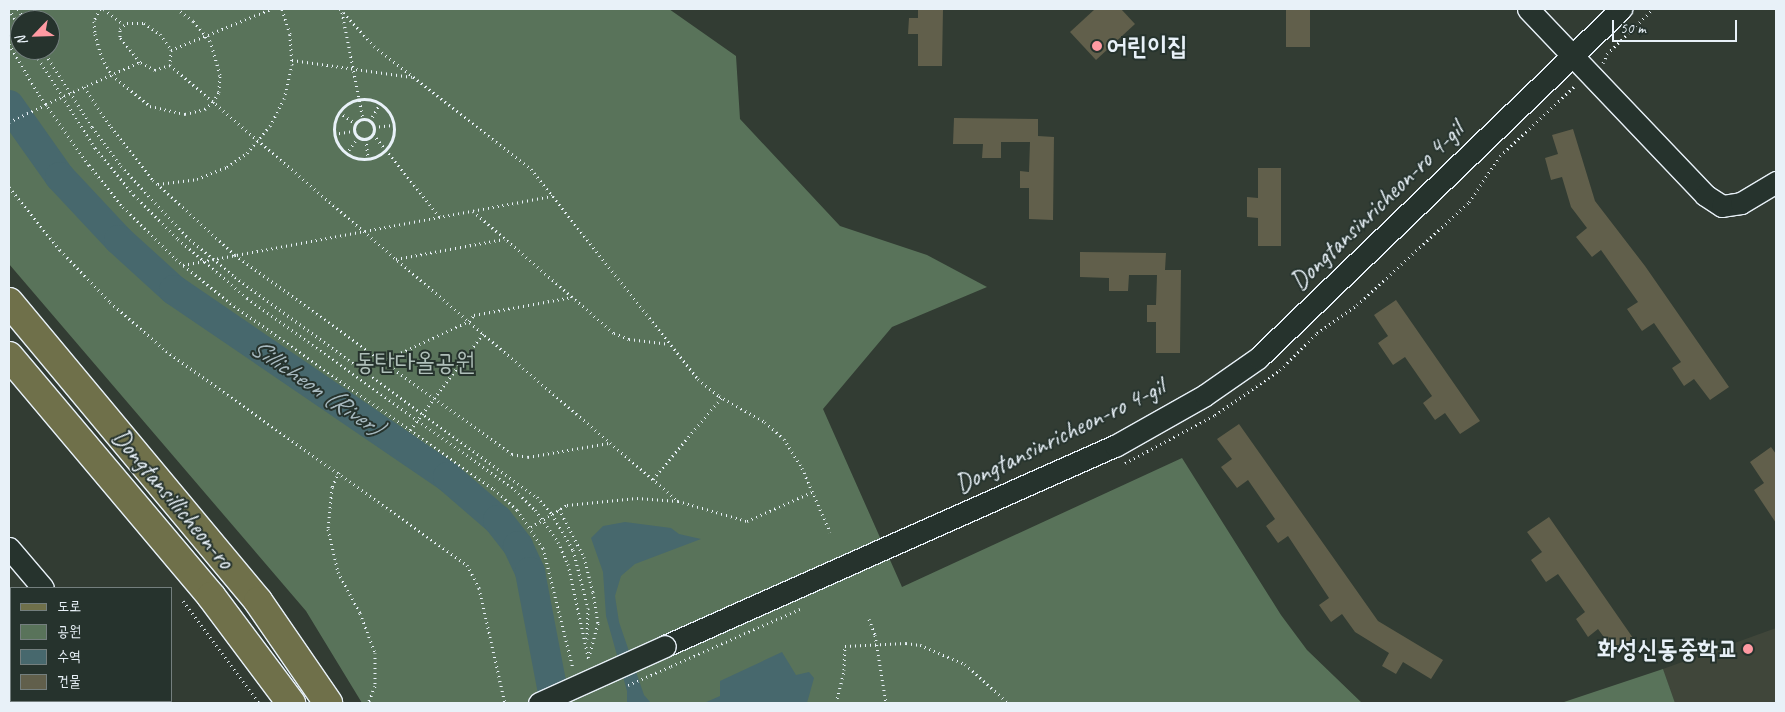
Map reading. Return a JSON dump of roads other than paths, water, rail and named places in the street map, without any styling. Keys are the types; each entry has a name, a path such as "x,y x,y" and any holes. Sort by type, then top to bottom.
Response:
{"main road":[{"name":"Dongtansillicheon-ro","path":"9,302 258,601 328,703"},
{"name":"Dongtansillicheon-ro","path":"9,356 211,596 291,703"}],"street":[{"path":"1528,9 1704,194 1722,206 1741,204 1776,182"},
{"name":"Dongtansinricheon-ro 4-gil","path":"539,703 1116,446 1205,394 1258,358 1621,9"},
{"path":"9,548 42,587"}],"water":[{"path":"625,522 671,528 679,534 701,539 635,564 621,576 615,596 619,622 644,695 651,703 627,703 627,691 606,616 603,572 591,538 603,526"},
{"path":"782,652 796,675 809,672 814,678 807,703 704,703 720,696 720,681"}],"waterway":[{"name":"Sillicheon (River)","path":"9,105 60,177 119,240 174,290 448,477 498,520 518,546 530,572 555,703"}],"place":[{"name":"어린이집","path":"1097,46"},
{"name":"화성신동중학교","path":"1748,649"}],"park label":[{"name":"동탄다올공원","path":"415,362"}]}
